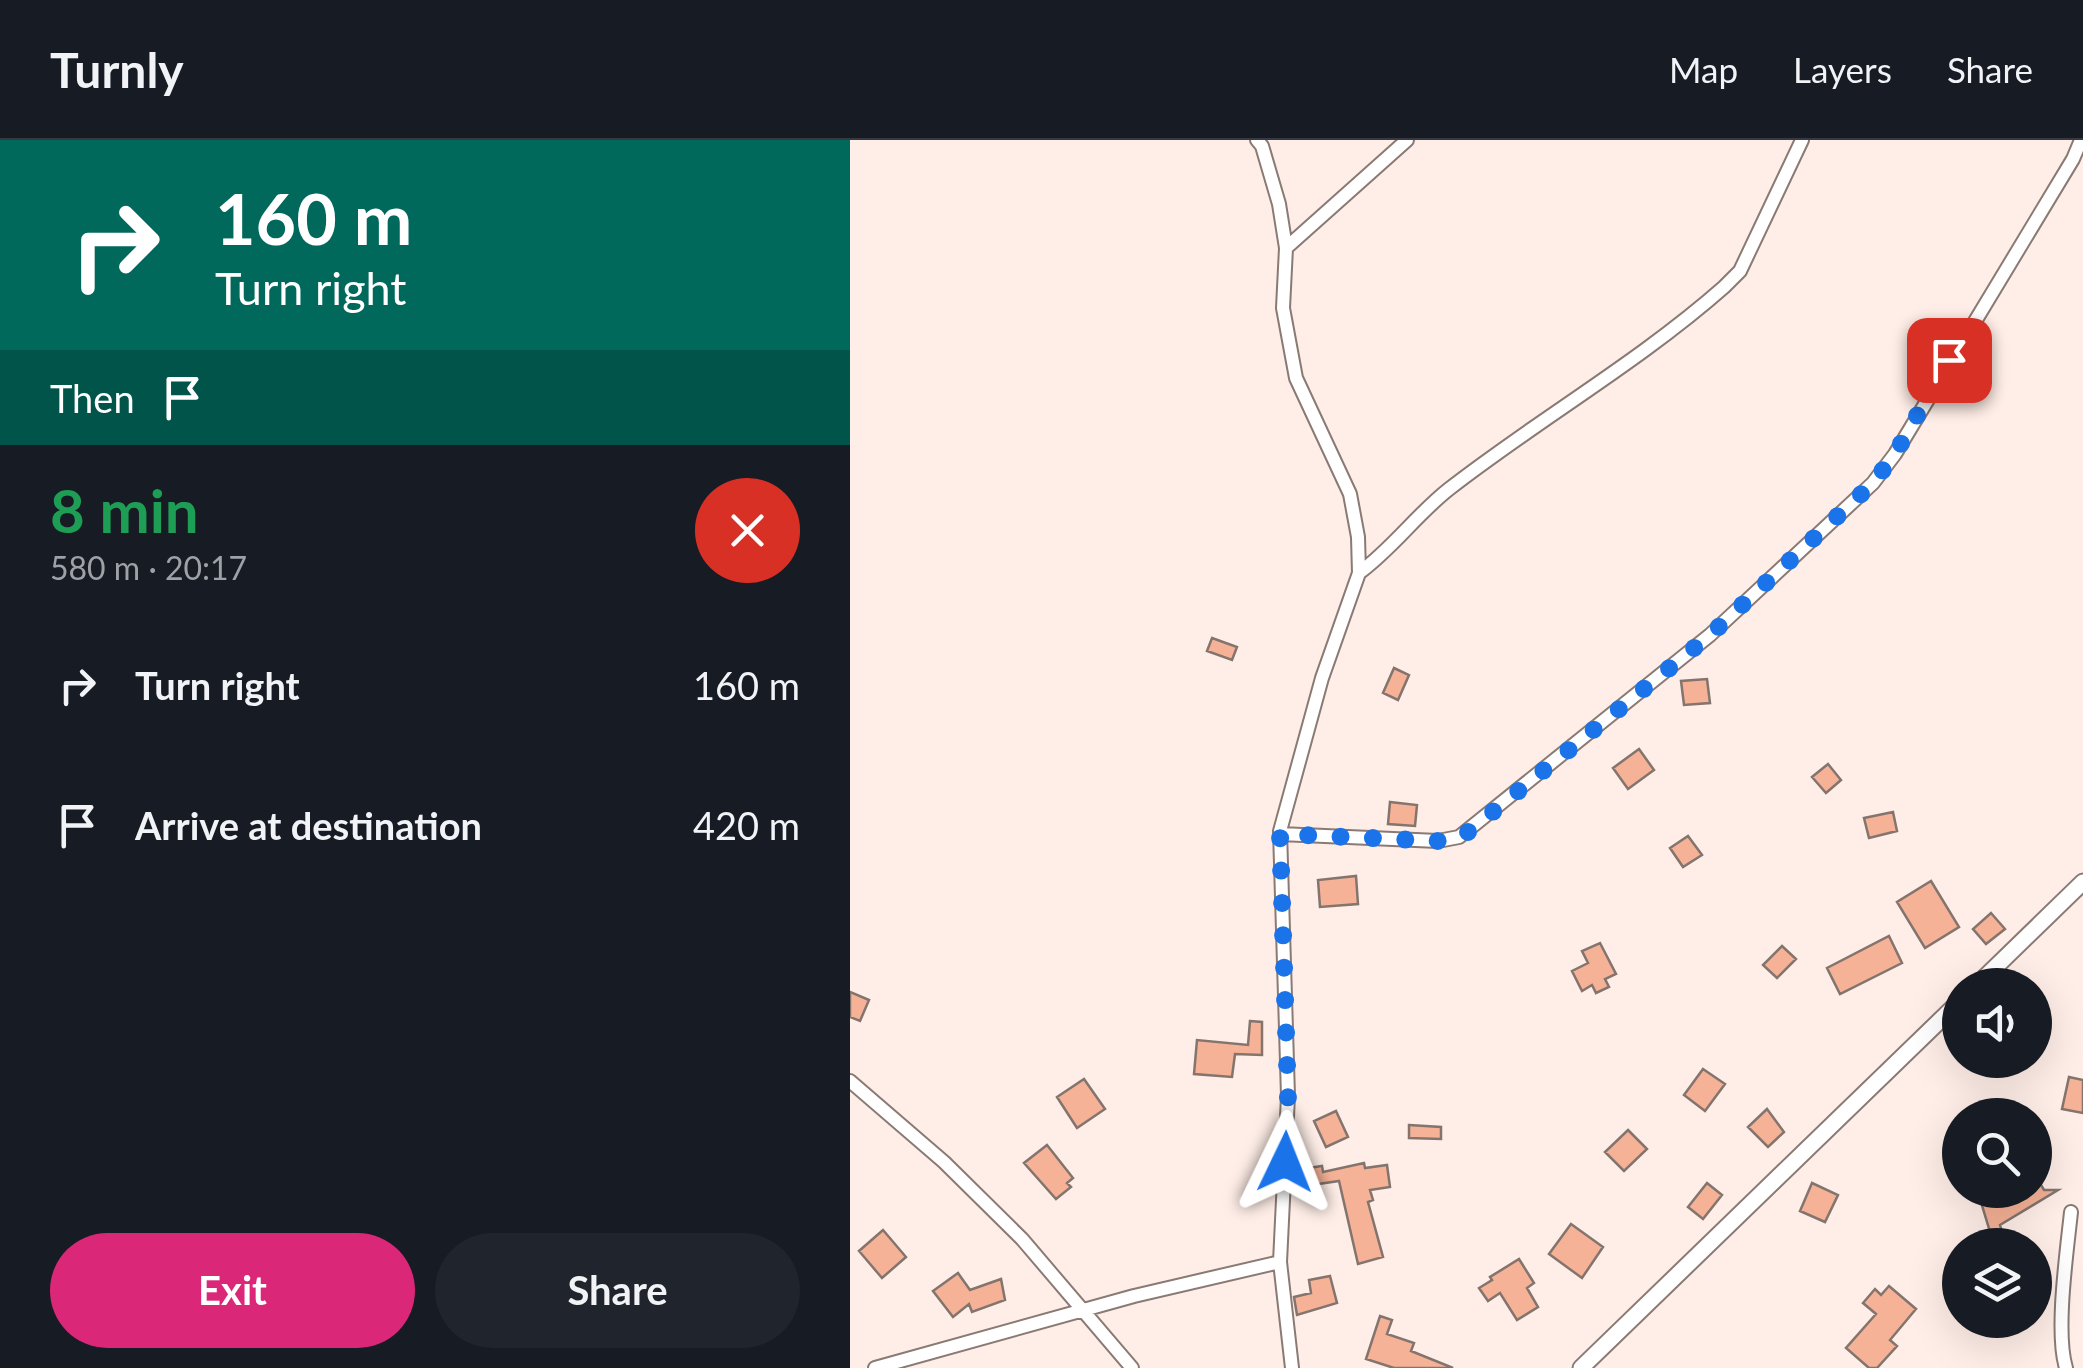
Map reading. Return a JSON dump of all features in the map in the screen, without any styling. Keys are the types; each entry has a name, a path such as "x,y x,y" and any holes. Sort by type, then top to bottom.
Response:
{"street":[{"path":"1256,140 1262,146 1279,204 1286,248 1283,308 1296,378 1350,494 1358,537 1359,573 1322,678 1280,834 1288,1096 1280,1262 1292,1368"},
{"path":"1286,248 1407,140"},
{"path":"1359,573 1382,556 1447,490 1572,403 1724,287 1740,270 1802,140"},
{"path":"1280,834 1438,841 1459,838 1710,635 1883,471 2081,141"},
{"path":"1994,968 2083,882"},
{"path":"1581,1368 1942,1018"},
{"path":"850,1082 944,1162 1022,1239 1132,1368"},
{"path":"2066,1368 2065,1268 2071,1212"},
{"path":"874,1368 1182,1284 1280,1262"}],"building":[{"path":"1212,638 1237,647 1232,660 1207,651"},
{"path":"1394,668 1409,675 1398,700 1383,693"},
{"path":"1707,679 1710,703 1684,705 1681,681"},
{"path":"1639,749 1654,770 1628,789 1613,768"},
{"path":"1828,764 1841,780 1826,793 1812,777"},
{"path":"1390,802 1417,805 1415,826 1388,824"},
{"path":"1893,812 1897,831 1869,838 1864,818"},
{"path":"1688,836 1702,855 1683,867 1670,848"},
{"path":"1356,876 1358,904 1320,907 1318,880"},
{"path":"1931,881 1959,927 1925,948 1897,902"},
{"path":"1991,913 2005,929 1986,944 1973,929"},
{"path":"1889,936 1902,963 1840,994 1827,968"},
{"path":"1600,943 1616,974 1605,979 1609,987 1596,993 1592,985 1582,991 1572,971 1588,963 1582,951"},
{"path":"1782,946 1796,959 1777,978 1763,965"},
{"path":"850,992 869,1000 860,1021 850,1017"},
{"path":"1250,1021 1262,1022 1262,1055 1235,1054 1232,1077 1194,1074 1197,1040 1248,1045"},
{"path":"1703,1069 1725,1084 1705,1111 1684,1095"},
{"path":"2069,1077 2083,1080 2083,1113 2062,1109"},
{"path":"1084,1079 1105,1109 1077,1128 1057,1097"},
{"path":"1767,1109 1784,1132 1768,1147 1748,1127"},
{"path":"1336,1111 1348,1137 1326,1147 1314,1121"},
{"path":"1409,1125 1441,1127 1441,1139 1409,1138"},
{"path":"1628,1130 1647,1149 1624,1171 1605,1152"},
{"path":"1047,1145 1073,1178 1067,1183 1071,1187 1056,1199 1024,1163"},
{"path":"1364,1163 1365,1168 1387,1165 1390,1187 1370,1190 1373,1200 1368,1202 1383,1257 1358,1264 1339,1181 1298,1187 1295,1170 1322,1166 1323,1172"},
{"path":"1707,1183 1722,1195 1703,1219 1688,1207"},
{"path":"1812,1183 1838,1195 1825,1222 1800,1211"},
{"path":"1983,1208 2028,1208 2001,1228 1989,1228"},
{"path":"1571,1224 1603,1247 1582,1278 1549,1254"},
{"path":"883,1230 906,1257 882,1278 859,1251"},
{"path":"1519,1259 1534,1283 1527,1288 1538,1307 1517,1320 1500,1293 1488,1301 1479,1288"},
{"path":"958,1273 970,1290 1001,1279 1005,1300 972,1312 969,1304 953,1317 933,1291"},
{"path":"1330,1276 1337,1303 1297,1315 1294,1297 1311,1293 1309,1280"},
{"path":"1889,1286 1916,1309 1890,1340 1897,1346 1877,1368 1869,1368 1846,1348 1876,1314 1863,1303 1875,1289 1881,1295"},
{"path":"1380,1316 1392,1320 1387,1334 1414,1343 1411,1351 1453,1368 1394,1368 1366,1359"}],"route":[{"path":"1285,1162 1288,1096 1280,834 1438,841 1459,838 1468,832 1710,635 1873,483 1895,454 1949,360"}]}
